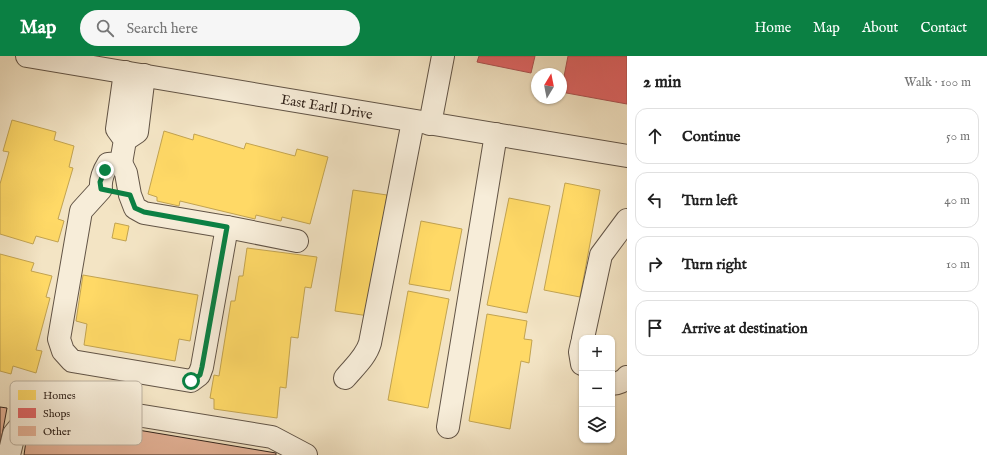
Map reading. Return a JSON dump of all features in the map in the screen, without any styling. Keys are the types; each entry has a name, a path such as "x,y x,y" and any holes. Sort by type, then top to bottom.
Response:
{"street":[{"name":"East Earll Drive","path":"27,56 627,156"},
{"path":"345,378 368,351 421,122 443,56"},
{"path":"135,74 117,129 124,140 122,162 126,173 130,195 135,208 144,212 297,241"},
{"path":"448,428 496,134"},
{"path":"101,189 100,182 108,164 122,162"},
{"path":"101,189 130,195"},
{"path":"101,189 81,211 59,338 63,351 72,361 191,381 200,375 227,227"},
{"path":"584,335 602,255 627,220"},
{"path":"615,384 627,378"},
{"path":"142,416 272,437 306,455"},
{"path":"9,455 11,445"}],"building: Homes":[{"path":"12,120 56,132 54,140 74,146 69,167 73,168 58,219 64,221 58,242 36,236 33,244 0,234 0,184 9,152 3,151"},
{"path":"164,131 193,140 194,134 244,149 246,143 295,156 297,149 328,157 310,224 282,217 281,221 256,215 255,219 180,201 179,206 157,201 157,197 148,194"},
{"path":"565,183 600,190 580,297 544,290"},
{"path":"353,190 387,195 369,316 335,311"},
{"path":"509,198 550,206 527,313 487,305"},
{"path":"421,221 462,229 450,291 409,284"},
{"path":"115,223 129,226 126,241 112,238"},
{"path":"247,248 317,257 311,288 305,287 298,338 291,337 286,388 280,387 277,418 214,409 214,399 210,398 214,375 219,376 231,301 235,301 239,276 243,276"},
{"path":"0,254 34,263 31,271 52,276 46,297 50,298 36,350 42,351 36,373 13,366 11,374 0,371"},
{"path":"83,275 198,295 190,341 179,339 175,361 84,345 87,324 76,321"},
{"path":"408,291 449,299 428,408 388,400"},
{"path":"487,314 527,321 524,339 532,340 529,363 521,361 510,429 469,421"}],"building: Shops":[{"path":"479,56 535,56 531,73 477,62"},
{"path":"568,56 627,56 627,104 567,93 567,68 566,68"}],"building: Other":[{"path":"0,407 7,408 0,446"},
{"path":"142,431 276,453 276,455 24,455 25,445 142,445"}],"route":[{"path":"105,170 100,182 101,189 130,195 135,208 144,212 227,227 202,367 200,375 191,381"}]}
